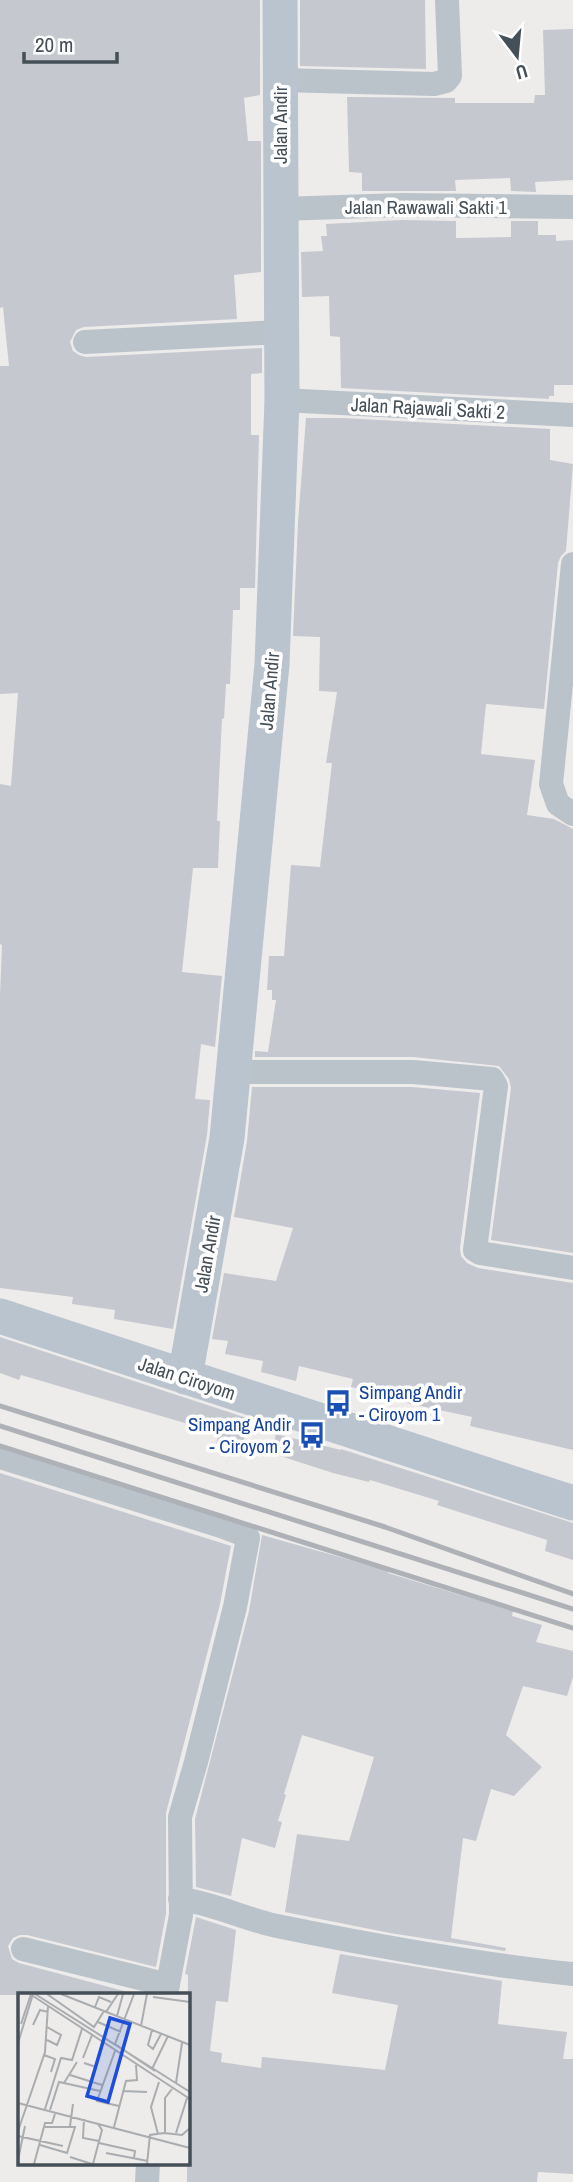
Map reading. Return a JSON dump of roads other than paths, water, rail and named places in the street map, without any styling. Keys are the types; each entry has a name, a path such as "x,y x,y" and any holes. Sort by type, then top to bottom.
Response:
{"street":[{"name":"Jalan Andir","path":"185,1377 227,1138 272,664 282,400 280,0"},
{"path":"280,80 446,81 450,76 447,1"},
{"name":"Jalan Rawawali Sakti 1","path":"280,209 401,205 573,207"},
{"path":"85,342 281,332"},
{"name":"Jalan Rajawali Sakti 2","path":"282,400 573,415"},
{"path":"573,564 570,617 551,784 558,804 573,814"},
{"path":"233,1072 413,1072 492,1079 496,1086 475,1250 480,1254 573,1268"},
{"name":"Jalan Ciroyom","path":"0,1317 573,1503"},
{"path":"0,1457 221,1526 248,1538 235,1607 180,1817 181,1915 167,1990 23,1949"},
{"path":"180,1899 198,1902 252,1921 358,1943 573,1974"},
{"path":"147,2182 148,2164"}],"railway":[{"path":"0,1406 385,1527 573,1594"},
{"path":"0,1426 573,1609"},
{"path":"0,1446 573,1628"}],"place":[{"name":"Simpang Andir - Ciroyom 1","path":"338,1403"},
{"name":"Simpang Andir - Ciroyom 2","path":"312,1435"}]}
